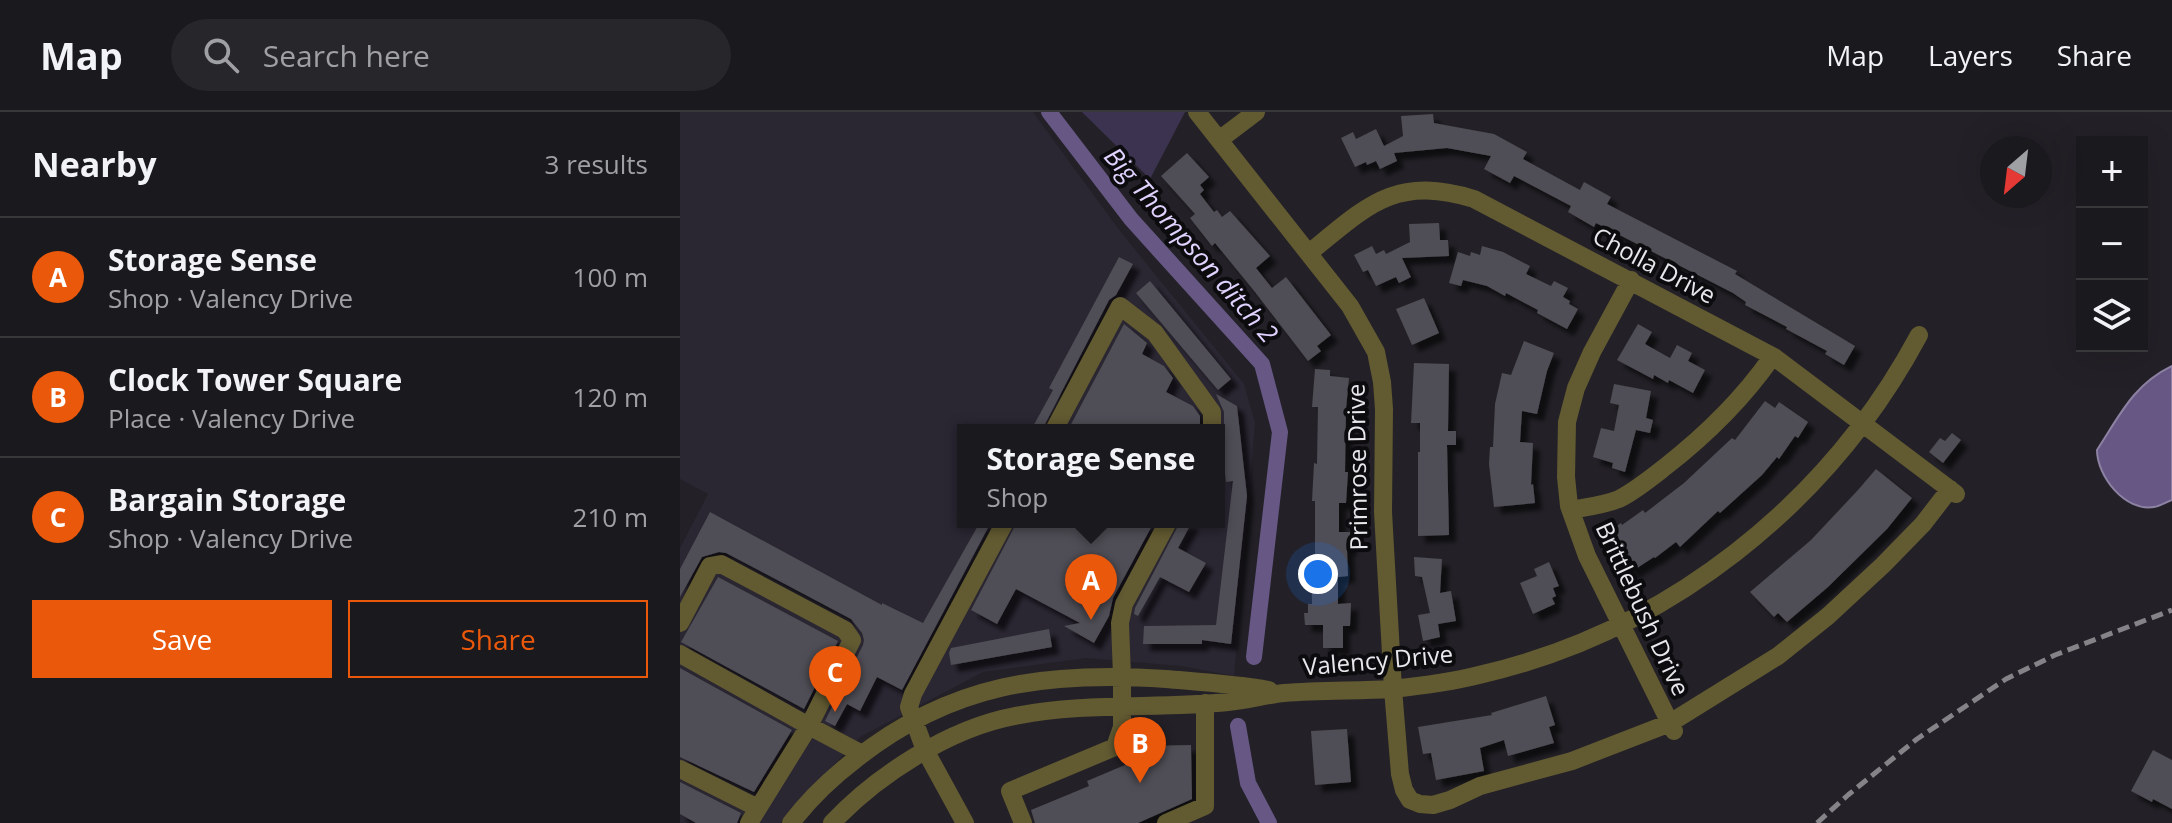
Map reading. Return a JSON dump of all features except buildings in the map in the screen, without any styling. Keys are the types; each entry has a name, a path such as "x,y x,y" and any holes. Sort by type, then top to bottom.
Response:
{"street":[{"name":"Primrose Drive","path":"1197,112 1350,306 1376,352 1384,409 1384,559 1393,689 1400,774 1410,800 1433,805 1480,786 1572,761 1672,727"},
{"path":"1219,140 1256,112"},
{"name":"Cholla Drive","path":"1309,253 1378,201 1406,191 1436,190 1474,199 1772,357 1953,491 1840,606 1778,656 1672,727"},
{"name":"Brittlebush Drive","path":"1631,280 1583,370 1570,407 1565,460 1571,510 1587,556 1672,727"},
{"path":"1057,424 1120,306 1155,333 1212,412 1212,424"},
{"name":"Valency Drive","path":"832,823 881,781 925,750 1012,716 1069,709 1229,702 1283,693 1393,689 1498,670 1576,644 1622,624 1676,595 1767,528 1824,471 1863,423 1919,335"},
{"path":"1571,510 1619,498 1652,478 1695,444 1730,410 1772,357"},
{"path":"965,823 925,750 909,707 913,694 1002,528"},
{"path":"1023,823 1010,791 1115,747 1122,727 1120,623 1124,604 1165,528"},
{"path":"680,623 710,566 721,564 845,630 852,640 809,726 754,816 680,769"},
{"path":"680,654 862,754"},
{"name":"Valency Drive","path":"791,823 815,794 882,739 913,720 966,697 1019,683 1122,676 1228,683 1283,693"},
{"path":"1166,823 1205,806 1205,703"}],"shaded area":[{"path":"680,112 1033,112 1120,231 1244,384 1255,423 1234,676 1181,666 1086,658 983,672 860,737 780,823 680,823 680,548 708,494 680,479"},
{"path":"1082,112 1185,112 1150,179"},
{"path":"2172,366 2172,500 2143,507 2123,498 2107,481 2097,450 2137,392"}],"waterway":[{"name":"Big Thompson ditch 2","path":"1049,112 1131,219 1262,364 1280,432 1254,657"},
{"name":"Big Thompson ditch 2","path":"1238,726 1248,783 1269,823"}],"railway":[{"path":"1817,823 1917,739 2006,679 2055,655 2172,610"}],"place":[{"name":"Storage Sense","path":"1091,620"},
{"name":"Bargain Storage","path":"835,712"},
{"name":"Clock Tower Square","path":"1140,783"}]}
